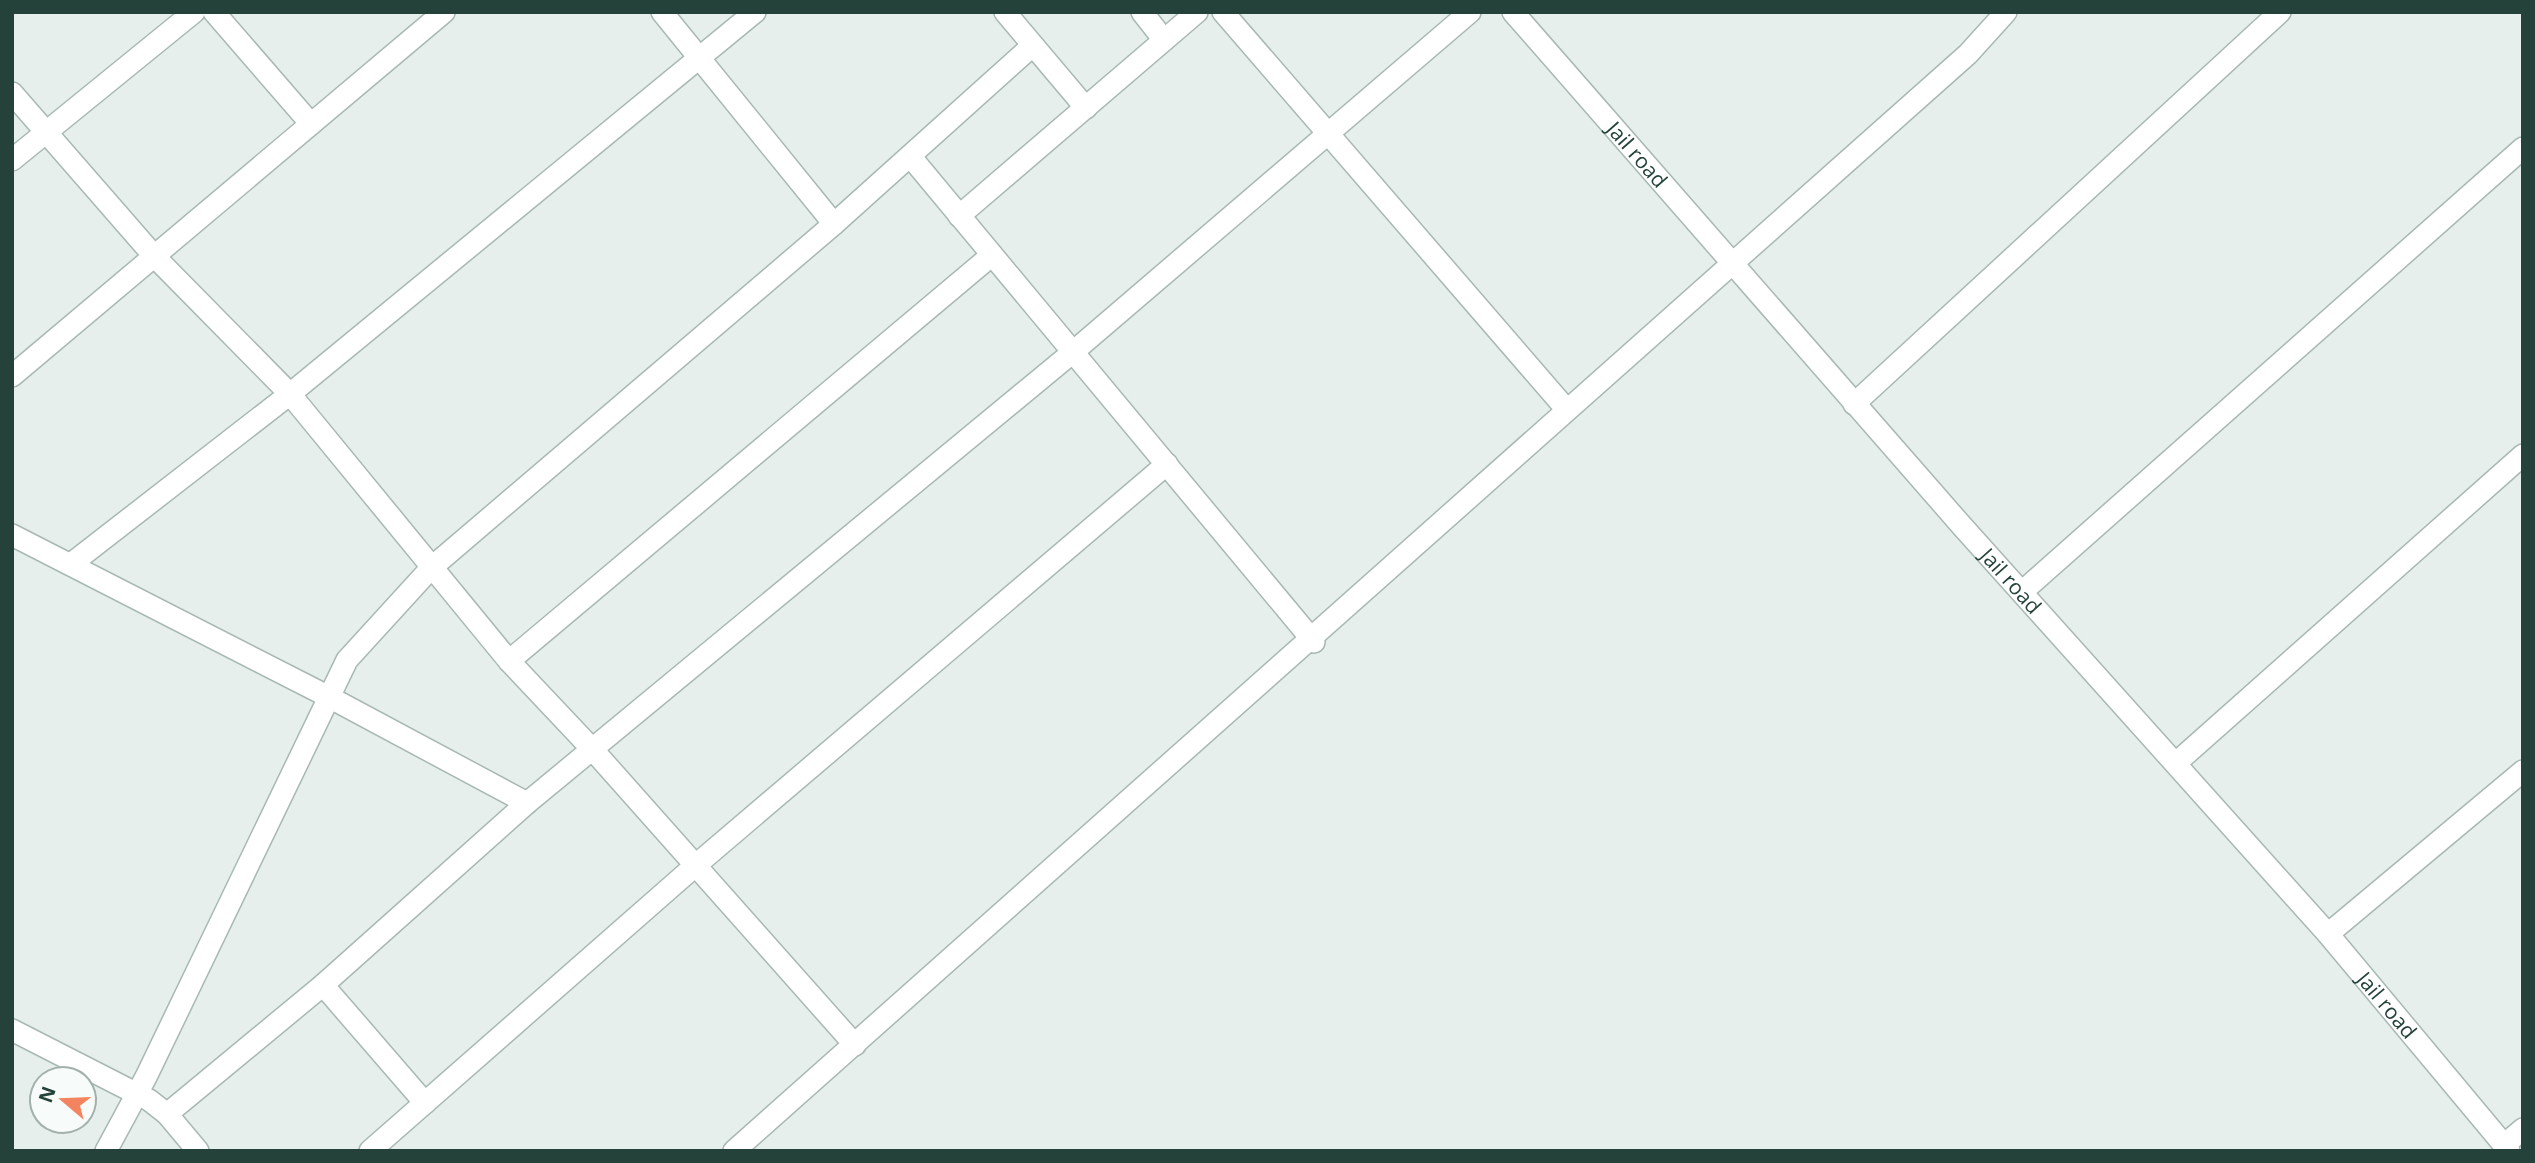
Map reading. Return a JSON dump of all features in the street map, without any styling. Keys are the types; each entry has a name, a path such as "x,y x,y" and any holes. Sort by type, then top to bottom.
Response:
{"street":[{"path":"12,160 194,12"},
{"path":"214,12 312,124"},
{"path":"12,376 444,12"},
{"path":"662,12 834,224"},
{"path":"71,564 290,394 755,12"},
{"path":"1004,12 1031,47 1086,108"},
{"path":"1142,12 1164,40"},
{"path":"959,216 1197,12"},
{"path":"1223,12 1567,410"},
{"path":"167,1114 324,985 527,803 1073,352 1470,12"},
{"name":"Jail road","path":"1513,12 1732,266 2328,934 2506,1148"},
{"path":"734,1151 1314,642 1567,410 1968,54 2006,12"},
{"path":"1854,404 2280,12"},
{"path":"106,1151 137,1094 347,660 431,568 834,224 1031,47"},
{"path":"12,93 154,256 290,394 509,661 593,750 855,1045"},
{"path":"2022,591 2523,148"},
{"path":"910,156 1314,642"},
{"path":"509,661 992,255"},
{"path":"2176,763 2523,455"},
{"path":"370,1151 696,865 1167,464"},
{"path":"12,535 329,697 527,803"},
{"path":"2328,934 2523,771"},
{"path":"324,985 425,1103"},
{"path":"12,1030 137,1094 167,1114 198,1151"},
{"path":"2506,1148 2523,1129"}]}
